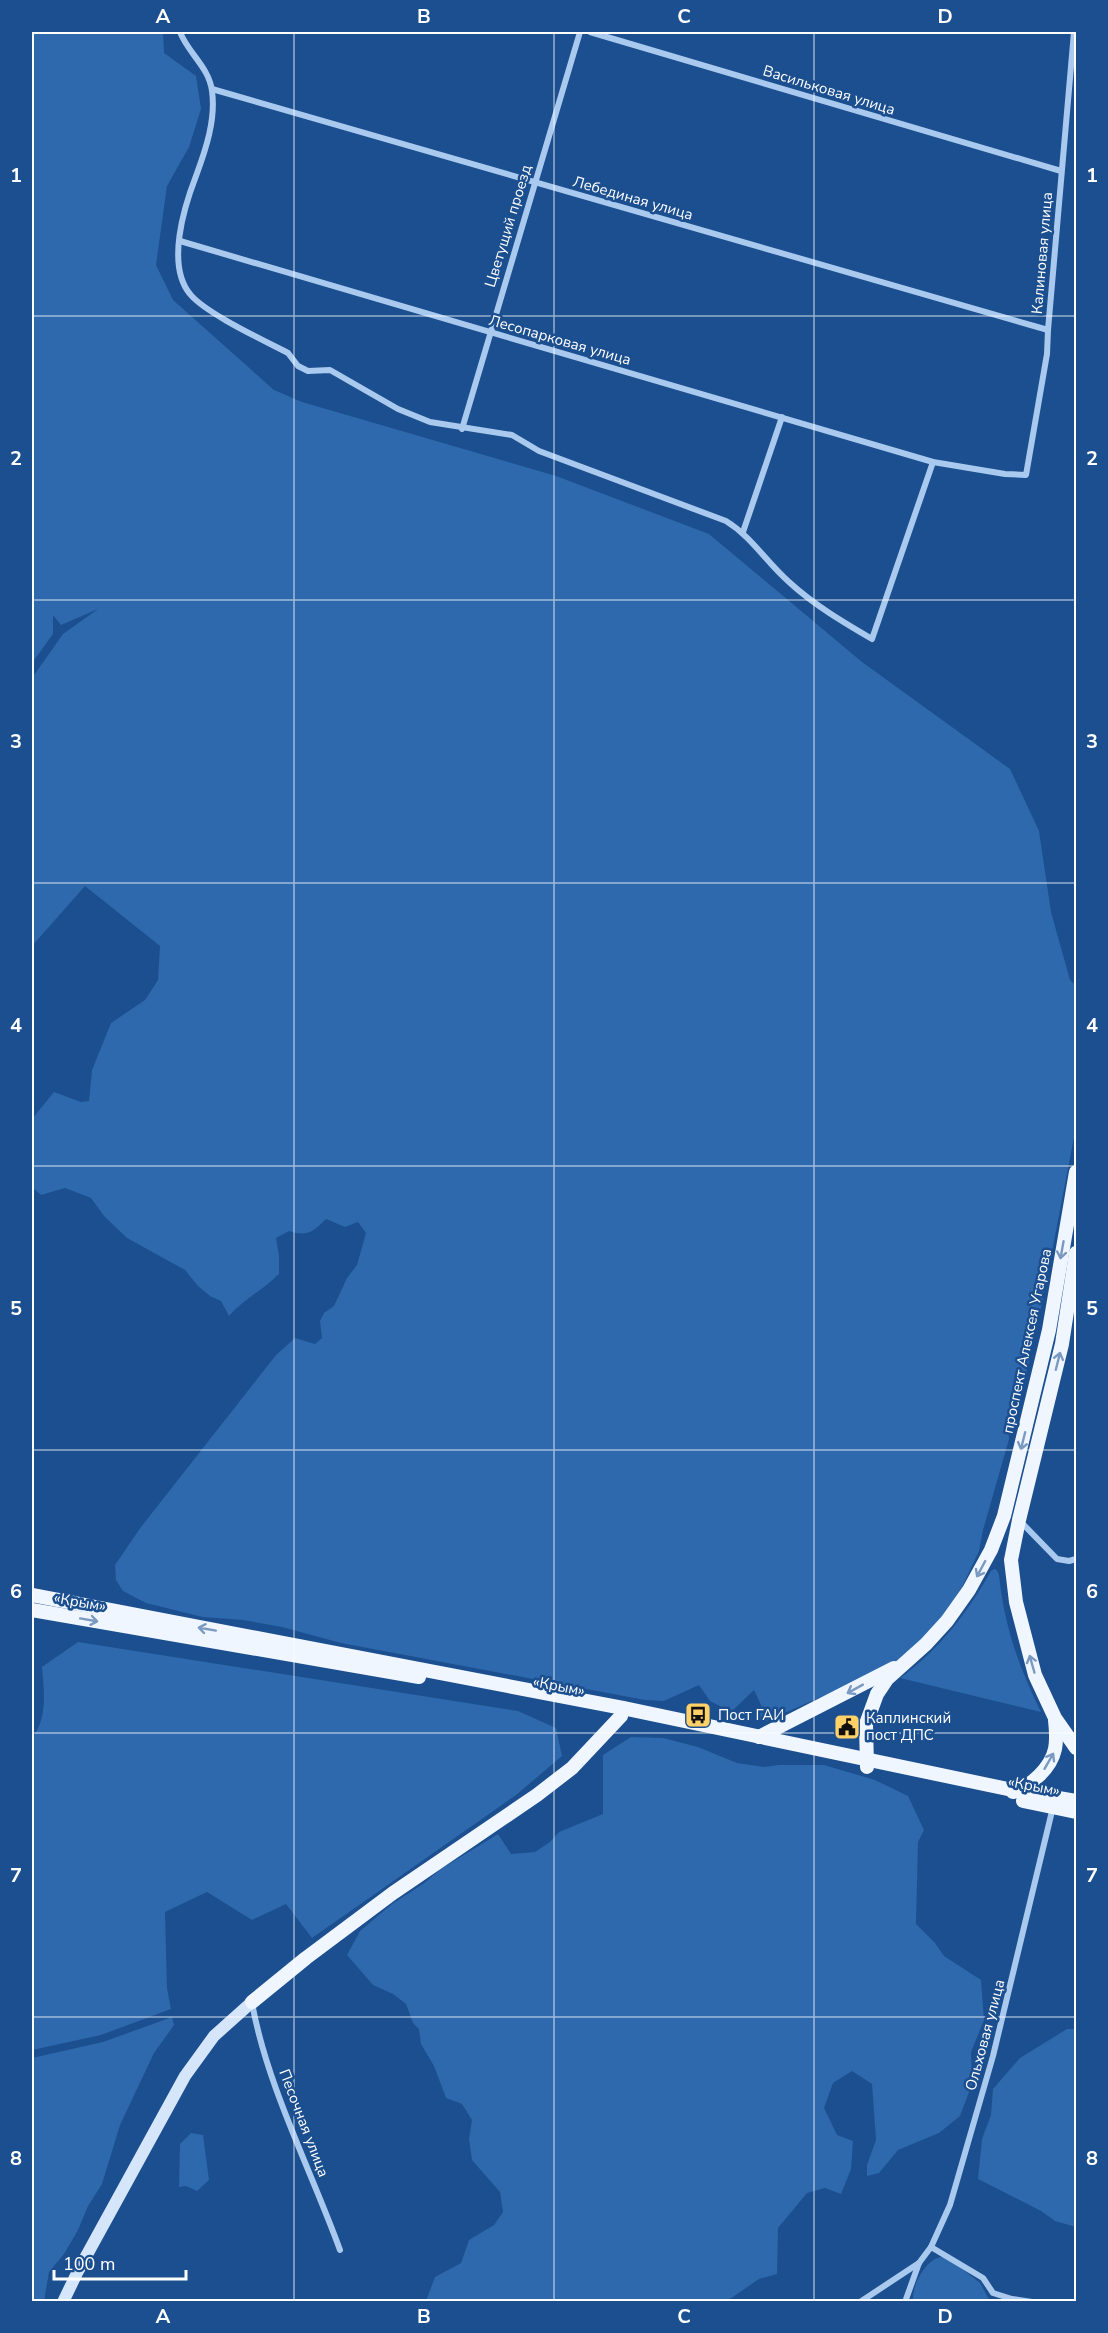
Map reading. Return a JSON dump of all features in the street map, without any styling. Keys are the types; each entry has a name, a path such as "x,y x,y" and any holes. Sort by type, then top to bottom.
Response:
{"main road":[{"name":"проспект Алексея Угарова","path":"866,1763 866,1724 877,1694 887,1679 946,1621 969,1590 991,1550 1004,1516 1049,1330 1074,1200 1077,1172"},
{"name":"проспект Алексея Угарова","path":"1055,1718 1035,1675 1016,1602 1011,1560 1062,1344 1077,1253"},
{"path":"1004,1516 1019,1520"},
{"name":"«Крым»","path":"32,1595 622,1712 866,1763 1077,1801"},
{"name":"«Крым»","path":"32,1610 759,1737 1000,1796 1077,1812"},
{"path":"759,1737 829,1703 906,1661"},
{"path":"63,2301 185,2076 214,2036 306,1958 393,1893 537,1795 572,1768 622,1712"},
{"path":"1055,1718 1077,1748"},
{"path":"1000,1796 1017,1791 1047,1766 1055,1751 1055,1718"}],"street":[{"path":"180,32 189,51 209,76 213,103 207,142 182,219 180,273 189,293 201,305 288,353 298,366 308,371 330,370 398,409 430,422 462,429 489,430 512,435 539,452 726,521 743,532 787,581 825,612 872,639 933,462"},
{"name":"Цветущий проезд","path":"462,429 580,32"},
{"name":"Васильковая улица","path":"590,32 1061,171"},
{"name":"Калиновая улица","path":"1026,475 1047,354 1074,32"},
{"name":"Лебединая улица","path":"212,89 1048,330"},
{"name":"Лесопарковая улица","path":"180,241 933,462 1005,474 1026,475"},
{"path":"743,532 782,417"},
{"path":"1019,1520 1057,1560 1077,1559"},
{"name":"Ольховая улица","path":"905,2300 919,2263 931,2247 950,2205 993,2056 1053,1807"},
{"name":"Песочная улица","path":"252,2002 256,2024 275,2083 340,2250"},
{"path":"931,2247 983,2277 993,2294 1032,2301"},
{"name":"Ольховая улица","path":"860,2301 919,2263"}],"shaded area":[{"path":"32,32 163,32 164,53 196,76 201,109 189,147 167,186 156,265 173,300 274,390 302,402 556,476 709,534 862,662 1010,769 1039,831 1051,912 1070,980 1076,986 1076,1127 1024,1383 1014,1393 1007,1419 1009,1439 979,1551 962,1587 935,1628 894,1665 764,1722 754,1715 762,1707 754,1690 731,1712 710,1701 699,1685 664,1701 645,1700 341,1643 282,1627 243,1620 203,1617 146,1603 123,1591 116,1580 115,1565 141,1527 276,1355 295,1338 315,1344 322,1338 320,1321 324,1313 334,1306 347,1278 357,1265 366,1233 358,1222 345,1227 326,1219 309,1232 289,1231 276,1238 279,1274 229,1316 221,1301 210,1296 198,1286 185,1270 127,1238 104,1216 91,1198 65,1188 41,1195 32,1187 32,1119 54,1092 81,1102 89,1101 92,1070 111,1023 145,1000 158,980 160,946 85,886 32,946 32,678 63,634 98,609 61,625 53,615 53,634 32,663"},
{"path":"994,1569 999,1575 1014,1646 1041,1712 900,1678 940,1643 973,1601"},
{"path":"78,1642 518,1711 556,1728 562,1756 516,1795 312,1938 286,1904 252,1920 207,1892 165,1912 167,1988 171,2009 101,2035 32,2050 32,1738 43,1713 42,1667"},
{"path":"631,1737 663,1738 698,1747 737,1763 764,1767 824,1765 875,1780 908,1796 924,1830 918,1842 916,1924 944,1956 981,1980 984,2020 971,2052 972,2084 960,2116 939,2133 898,2150 879,2173 867,2176 867,2165 876,2140 872,2084 852,2071 833,2083 824,2108 837,2135 853,2141 851,2169 841,2194 825,2188 807,2193 778,2228 777,2274 759,2279 727,2301 426,2301 435,2277 461,2263 469,2240 494,2225 503,2212 500,2192 472,2160 469,2139 472,2120 462,2104 446,2098 434,2066 421,2044 419,2029 413,2023 406,2004 393,1994 373,1985 347,1955 360,1931 392,1904 441,1869 498,1834 511,1854 535,1852 550,1842 559,1832 603,1814 603,1755"},
{"path":"172,2017 174,2025 154,2053 120,2125 102,2184 88,2206 64,2254 49,2272 44,2301 32,2301 32,2058 103,2042"},
{"path":"1067,2029 1076,2029 1076,2227 1055,2221 1041,2211 978,2179 982,2139 991,2115 993,2089 1020,2058"},
{"path":"191,2133 203,2135 209,2180 197,2191 186,2186 179,2187 180,2144"},
{"path":"946,2256 980,2283 990,2301 913,2301 916,2285 924,2269 933,2260"}],"place":[{"name":"Пост ГАИ","path":"698,1715"},
{"name":"Каплинский пост ДПС","path":"847,1727"}]}
